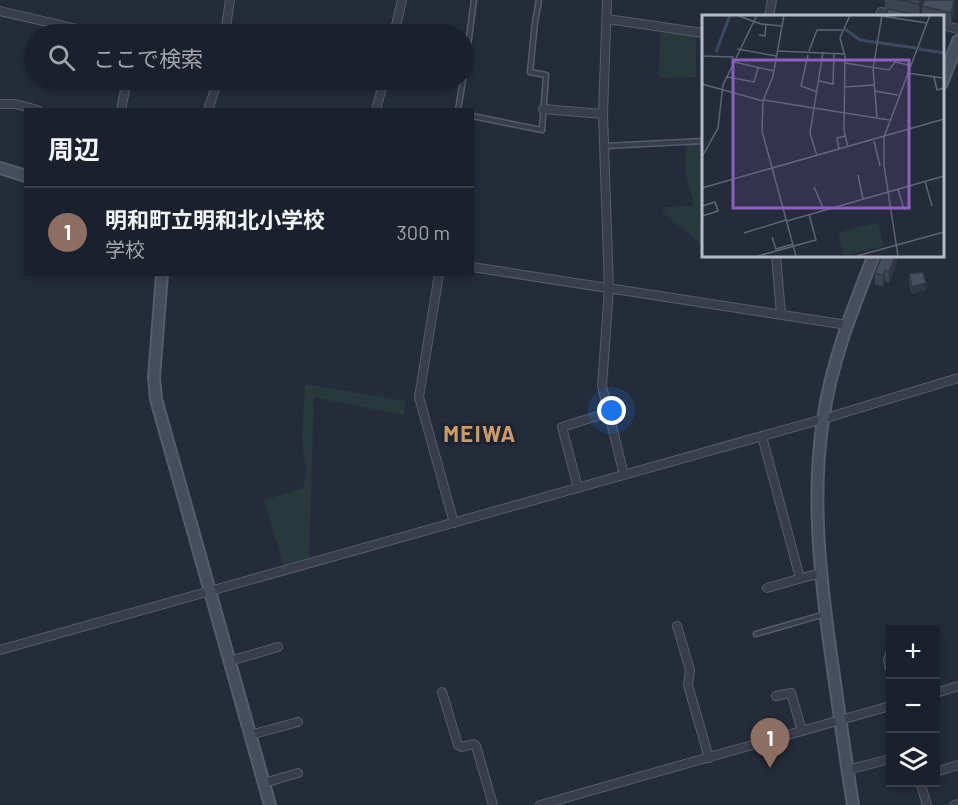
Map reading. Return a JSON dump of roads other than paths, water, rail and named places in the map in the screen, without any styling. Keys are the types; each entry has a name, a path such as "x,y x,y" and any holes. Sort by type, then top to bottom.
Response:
{"street":[{"path":"226,24 230,0"},
{"path":"396,24 402,0"},
{"path":"607,0 603,114 609,289 602,386 624,475"},
{"path":"769,15 772,0"},
{"path":"0,11 56,24"},
{"path":"880,15 881,12 898,15"},
{"path":"607,19 702,33"},
{"path":"943,25 958,28"},
{"path":"952,70 958,41"},
{"path":"121,108 125,90"},
{"path":"209,108 215,90"},
{"path":"377,108 381,90"},
{"path":"0,104 15,104 30,108"},
{"path":"543,109 603,114"},
{"path":"0,168 24,175"},
{"path":"776,256 781,314"},
{"path":"853,805 839,721 821,574 817,535 817,485 823,419 833,373 847,325 874,256"},
{"path":"474,267 847,325"},
{"path":"162,276 155,388 270,805"},
{"path":"439,276 419,397 454,523"},
{"path":"0,650 823,419 958,378"},
{"path":"578,488 562,427 607,413"},
{"path":"764,440 800,578"},
{"path":"767,588 821,574"},
{"path":"677,626 690,670 688,684 709,758"},
{"path":"230,661 278,647"},
{"path":"940,692 958,686"},
{"path":"442,692 458,745 462,747 473,744 476,746 493,805"},
{"path":"776,696 791,693 802,732"},
{"path":"540,805 886,707"},
{"path":"250,735 298,722"},
{"path":"847,770 886,760"},
{"path":"940,771 958,765"},
{"path":"264,783 298,773"},
{"path":"921,787 927,805"}],"lane":[{"path":"471,24 474,0"},
{"path":"474,116 542,130 546,75 530,72 539,0"},
{"path":"458,108 461,90"},
{"path":"604,146 702,141"},
{"path":"756,634 826,614"}],"place":[{"name":"明和町立明和北小学校","path":"770,768"}],"district":[{"name":"MEIWA","path":"480,433"}]}
